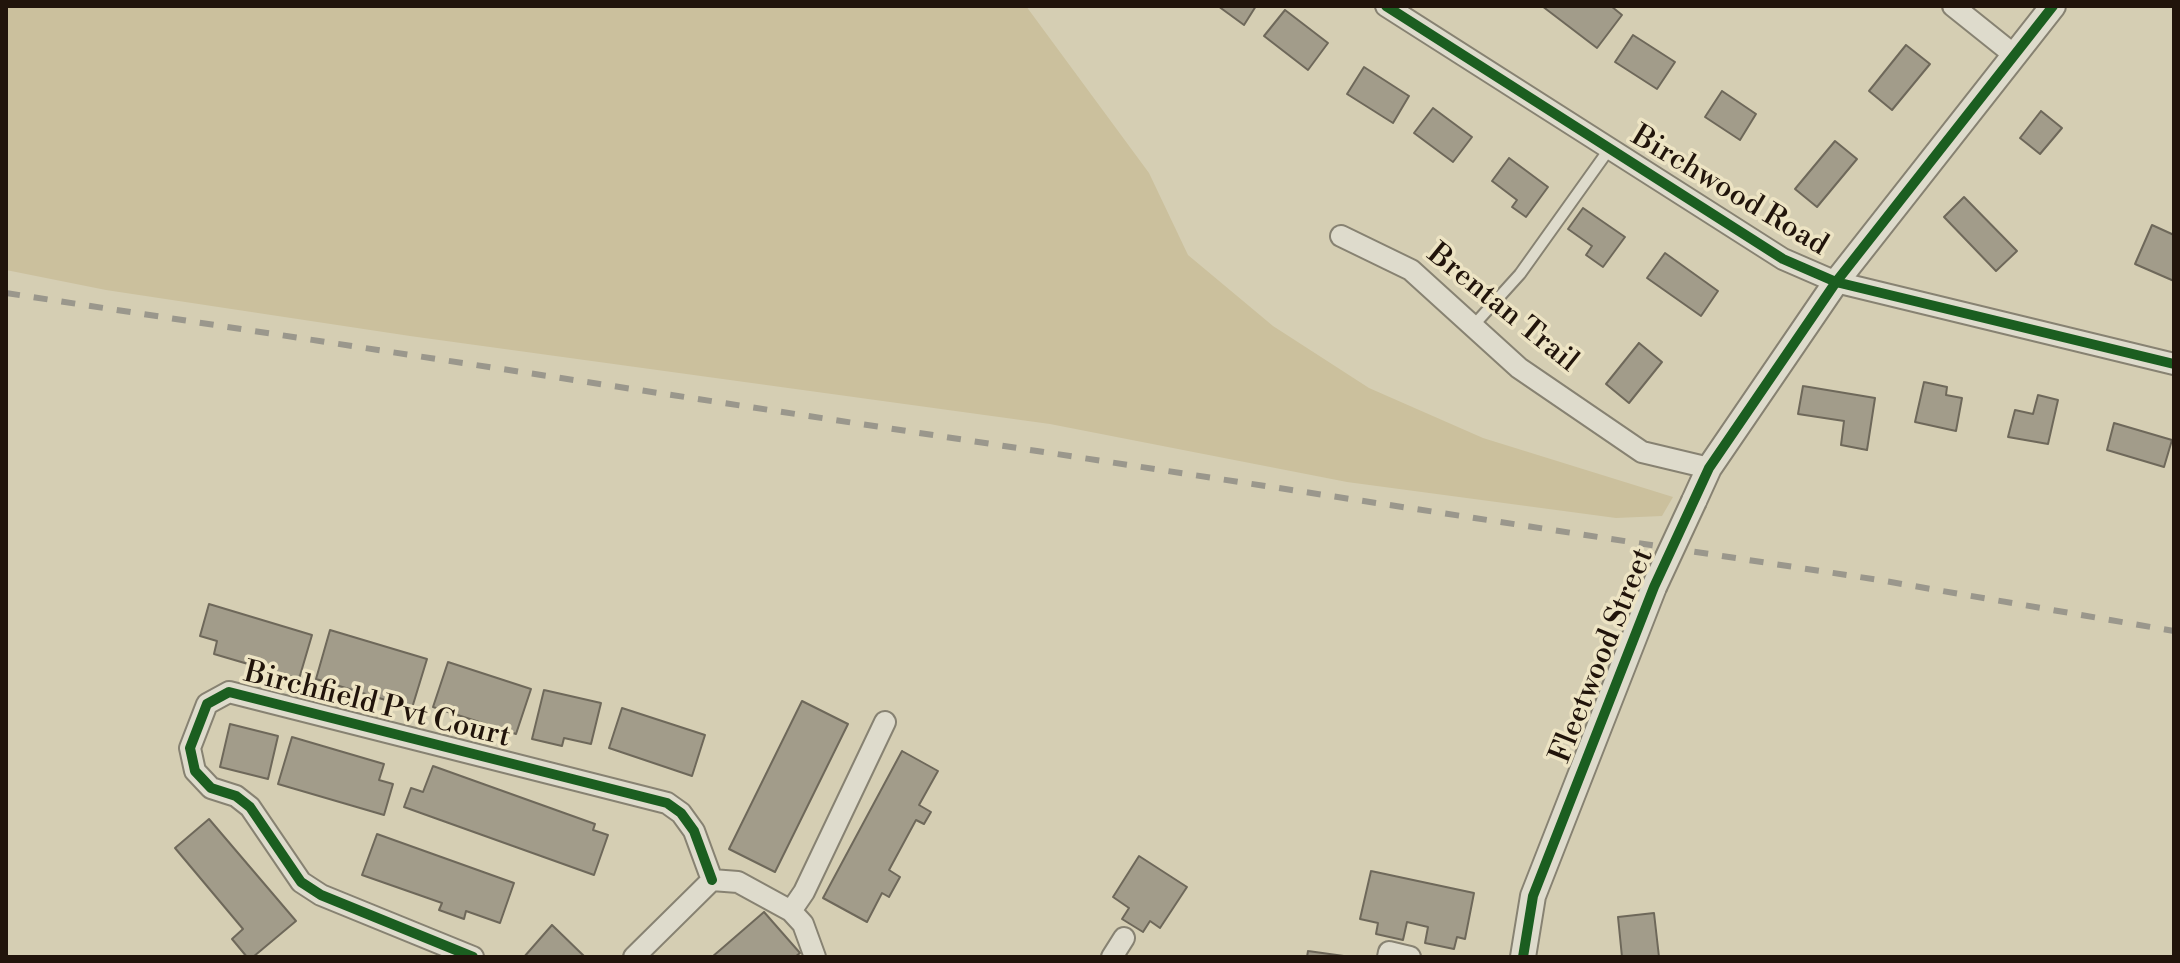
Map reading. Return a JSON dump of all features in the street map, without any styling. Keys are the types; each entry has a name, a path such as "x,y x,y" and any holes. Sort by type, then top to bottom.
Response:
{"street":[{"name":"Birchwood Road","path":"1386,6 1783,259 1836,282 2174,364"},
{"path":"1953,6 2013,54"},
{"name":"Fleetwood Street","path":"1523,957 1533,896 1654,587 1709,468 1836,282 2053,6"},
{"name":"Brentan Trail","path":"1341,236 1411,270 1519,368 1642,452 1709,468"},
{"name":"Birchfield Pvt Court","path":"473,957 321,895 301,882 250,807 236,796 211,788 195,771 190,748 207,704 229,692 667,803 681,813 694,831 712,880"},
{"path":"791,911 804,892 885,722"},
{"path":"634,957 712,880 738,882 791,911 803,924 815,957"},
{"path":"1112,957 1124,938"},
{"path":"1388,957 1389,952 1410,957"}],"lane":[{"path":"1473,326 1520,274 1610,148"}],"shaded area":[{"path":"6,6 1026,6 1149,173 1188,255 1273,326 1369,388 1483,438 1673,497 1662,516 1616,518 1347,482 1050,424 410,336 106,290 6,270"}],"building":[{"path":"1218,6 1256,6 1244,25"},
{"path":"1542,6 1611,6 1622,15 1597,48"},
{"path":"1285,10 1328,43 1308,70 1264,36"},
{"path":"1633,35 1675,62 1657,89 1615,62"},
{"path":"1906,45 1930,64 1892,110 1869,91"},
{"path":"1364,67 1409,96 1393,123 1347,94"},
{"path":"1722,91 1756,114 1740,140 1705,117"},
{"path":"1433,108 1472,137 1453,162 1414,133"},
{"path":"2041,111 2062,128 2040,154 2020,138"},
{"path":"1835,141 1857,159 1817,207 1795,189"},
{"path":"1509,158 1548,187 1526,217 1512,207 1517,200 1492,181"},
{"path":"1964,197 2017,251 1996,271 1944,217"},
{"path":"1583,208 1625,237 1603,267 1586,255 1592,246 1568,229"},
{"path":"2152,225 2174,235 2174,281 2135,264"},
{"path":"1665,253 1718,291 1701,316 1647,278"},
{"path":"1639,343 1662,362 1629,403 1606,384"},
{"path":"1924,382 1947,387 1946,395 1962,398 1956,431 1915,422"},
{"path":"1803,386 1875,398 1867,450 1841,445 1844,421 1798,414"},
{"path":"2038,395 2058,400 2048,444 2008,437 2015,410 2033,414"},
{"path":"2114,423 2172,440 2164,467 2107,450"},
{"path":"209,604 312,635 299,679 214,654 217,641 200,636"},
{"path":"330,630 427,659 412,708 316,679"},
{"path":"448,662 531,689 516,734 433,707"},
{"path":"544,690 601,703 591,744 564,738 562,746 532,739"},
{"path":"802,701 848,724 775,872 729,849"},
{"path":"622,708 705,735 692,776 609,748"},
{"path":"230,724 278,736 268,779 220,767"},
{"path":"292,737 384,764 379,780 393,784 384,815 278,784"},
{"path":"902,751 938,771 919,805 931,812 924,824 916,820 889,870 900,877 889,897 882,893 867,922 823,898"},
{"path":"433,766 595,824 593,830 608,835 594,875 404,807 411,788 423,792"},
{"path":"209,819 296,921 253,957 247,957 232,939 243,929 175,848"},
{"path":"377,834 514,883 500,923 466,911 464,919 439,910 442,903 362,875"},
{"path":"1139,856 1187,887 1160,928 1150,921 1143,932 1122,919 1129,908 1113,897"},
{"path":"1371,871 1474,893 1465,939 1457,937 1454,949 1425,943 1428,927 1407,922 1403,940 1376,934 1378,923 1360,919"},
{"path":"764,912 800,953 795,957 712,957"},
{"path":"1654,913 1659,957 1622,957 1618,917"},
{"path":"552,925 585,957 524,957"},
{"path":"1308,951 1351,957 1307,957"}],"railway":[{"path":"6,293 1879,580 2174,631"}],"cycle path":[{"path":"1386,6 1783,259 1836,282 2174,364"},
{"path":"1523,957 1533,896 1654,587 1709,468 1836,282 2053,6"},
{"path":"473,957 321,895 301,882 250,807 236,796 211,788 195,771 190,748 207,704 229,692 667,803 681,813 694,831 712,880"}]}
